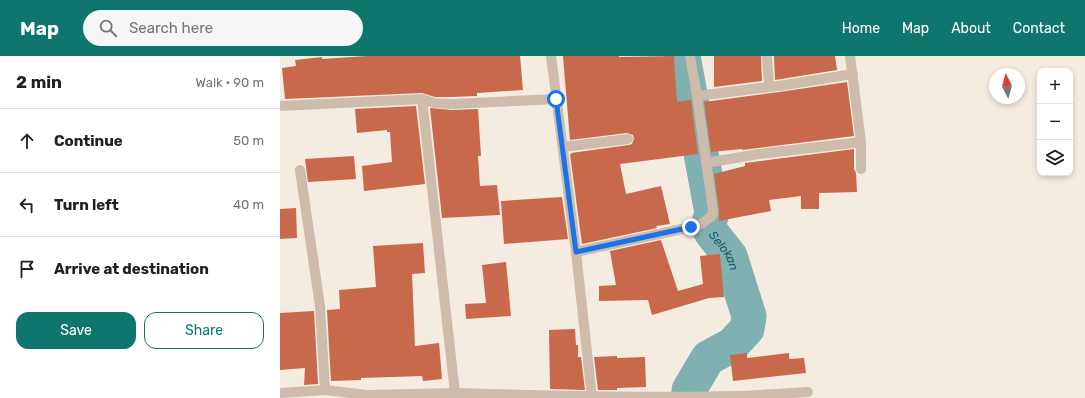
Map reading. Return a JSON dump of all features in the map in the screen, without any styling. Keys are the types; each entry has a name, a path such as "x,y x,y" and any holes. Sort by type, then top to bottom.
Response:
{"street":[{"path":"551,56 576,252 592,398"},
{"path":"576,252 691,227 709,218 706,163 690,56"},
{"path":"767,56 769,86"},
{"path":"850,56 861,142 862,169"},
{"path":"697,96 853,74"},
{"path":"280,106 422,99 434,103 452,104 556,99"},
{"path":"422,99 455,393"},
{"path":"563,147 628,139"},
{"path":"706,163 759,154 861,142"},
{"path":"300,170 320,306 325,390"},
{"path":"280,393 325,390 367,396 455,393 592,398 701,398 742,397 808,392"}],"building":[{"path":"367,56 520,56 523,90 477,93 477,96 452,97 435,97 422,93 285,99 282,68 296,66 295,60 322,57 322,59"},
{"path":"563,56 674,56 677,102 691,100 698,154 620,164 626,194 661,186 670,224 582,244 570,154 629,145 632,144 634,139 633,135 627,133 570,140"},
{"path":"714,56 761,56 762,81 714,87"},
{"path":"774,56 835,56 837,70 775,80"},
{"path":"847,82 854,136 742,150 711,152 704,102"},
{"path":"416,106 425,184 364,191 362,166 392,162 390,132 387,132 387,130 357,133 355,109"},
{"path":"430,108 452,110 478,109 481,156 478,156 480,186 497,185 500,215 442,218"},
{"path":"854,149 854,169 856,173 857,192 819,193 819,209 801,209 801,196 769,200 771,211 719,221 714,174 745,166 745,163"},
{"path":"354,156 356,179 308,182 305,159"},
{"path":"562,197 568,239 504,244 501,201"},
{"path":"296,208 297,238 280,239 280,209"},
{"path":"661,240 678,291 703,284 700,256 720,254 724,297 709,298 652,315 648,300 599,301 599,286 616,285 610,251"},
{"path":"423,243 425,273 412,274 415,346 439,343 442,379 423,381 422,376 361,378 361,380 331,381 327,310 340,309 339,290 376,287 373,246"},
{"path":"506,262 511,316 466,319 465,304 486,303 482,265"},
{"path":"314,311 318,384 304,385 305,368 280,370 280,313"},
{"path":"575,329 576,345 578,345 578,357 581,357 585,390 550,389 549,330"},
{"path":"747,353 747,358 789,353 789,359 804,358 806,373 733,381 730,355"},
{"path":"617,356 617,358 645,357 646,387 598,390 594,357"}],"waterway":[{"name":"Selokan","path":"683,56 712,213 708,226 730,256 749,316 747,329 732,345 708,358 689,390 689,398"}],"route":[{"path":"556,99 576,252 691,227"}]}
